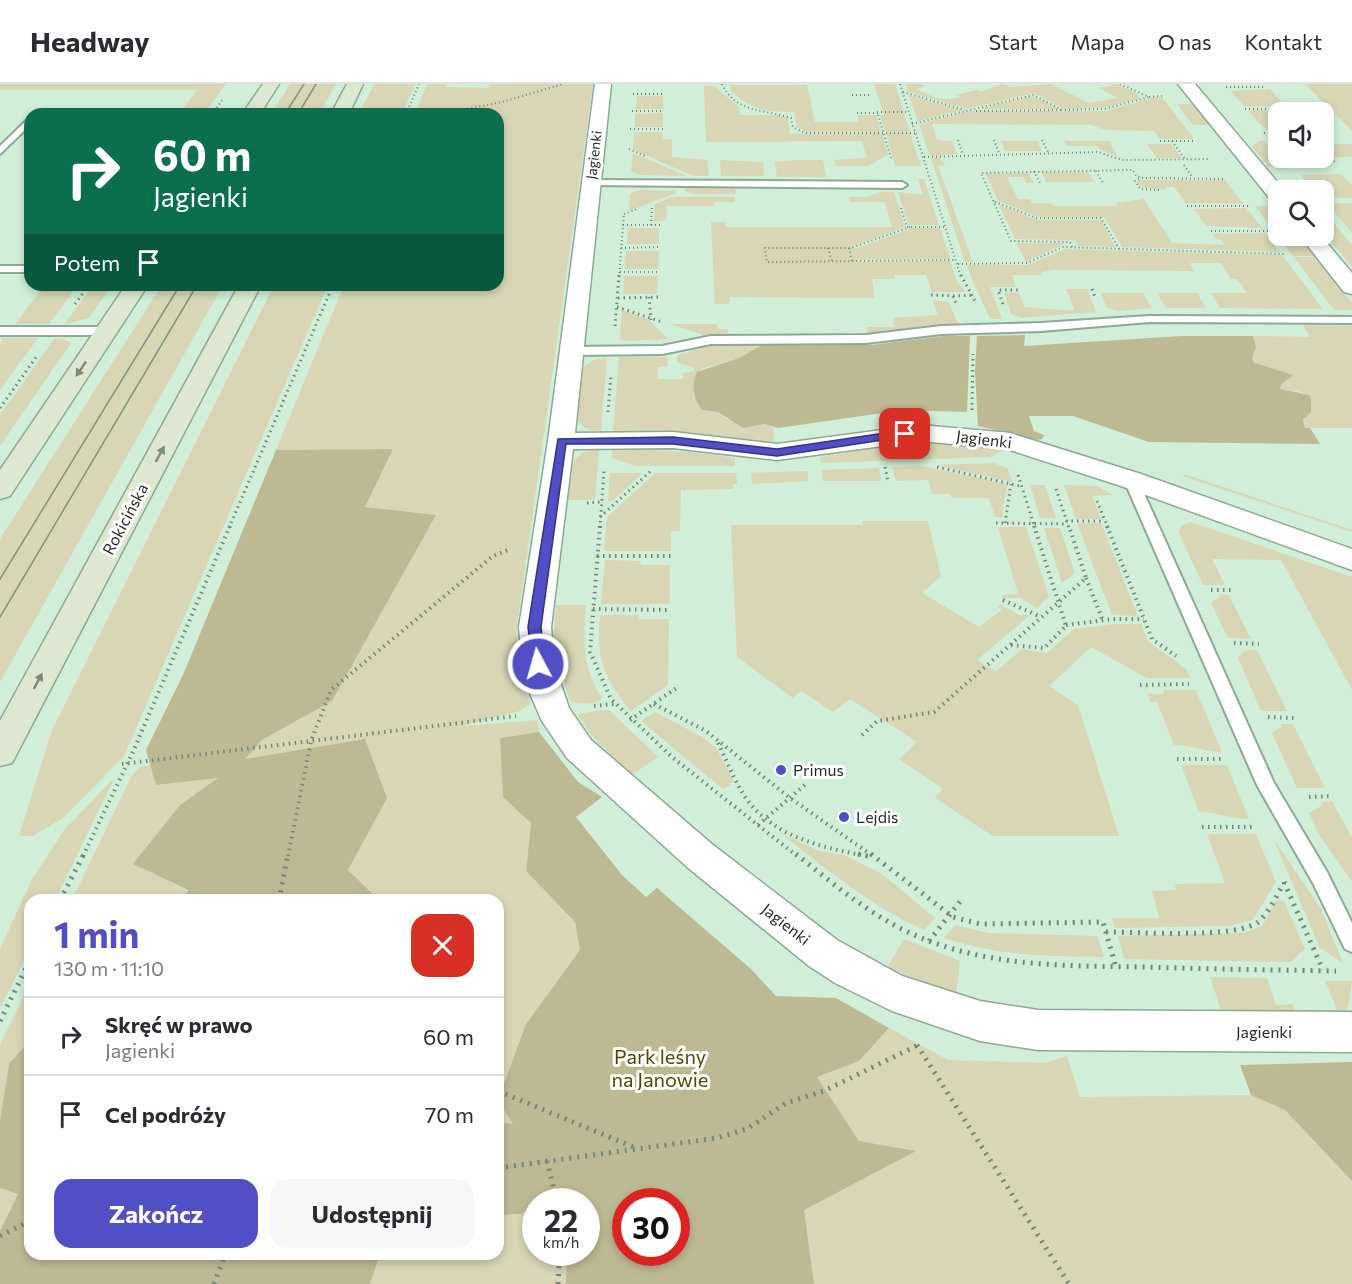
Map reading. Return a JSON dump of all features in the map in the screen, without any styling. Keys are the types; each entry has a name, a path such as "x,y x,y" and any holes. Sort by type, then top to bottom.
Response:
{"main road":[{"path":"255,108 271,84"},
{"path":"343,108 355,84"},
{"path":"0,490 133,291"},
{"name":"Rokicińska","path":"0,753 247,291"}],"street":[{"path":"1186,84 1268,184"},
{"name":"Jagienki","path":"618,89 591,182 561,441 535,627 538,664 554,712 579,749 700,856 824,953 849,970 892,992 980,1021 1038,1030 1352,1032"},
{"path":"1318,246 1352,287"},
{"name":"Jagienki","path":"561,441 673,440 777,452 905,434 975,437 1027,444 1352,560"}],"lane":[{"path":"0,151 24,126"},
{"path":"591,182 902,185"},
{"path":"0,269 24,270"},
{"path":"572,351 662,350 720,339 860,339 979,329 1169,318 1352,320"},
{"path":"0,331 106,332"},
{"path":"1131,480 1266,785 1320,878 1352,943"}],"path":[{"path":"409,108 419,84"},
{"path":"471,108 502,102 563,84"},
{"path":"618,89 634,84"},
{"path":"722,84 726,93 740,104 754,112 781,113 791,118 793,127 805,133 915,133"},
{"path":"900,84 963,282 974,295 979,329 972,416 975,437"},
{"path":"1120,84 1149,97"},
{"path":"1222,87 1264,87"},
{"path":"618,89 664,94"},
{"path":"618,89 632,111 590,652 615,704 630,720 856,902 890,923 929,940 993,960 1026,964 1116,967 1323,970 1280,874"},
{"path":"903,92 967,111 1104,109 1166,95"},
{"path":"852,95 872,95"},
{"path":"912,124 1033,95 1062,110"},
{"path":"1240,109 1268,109"},
{"path":"632,111 664,111"},
{"path":"857,113 909,112"},
{"path":"878,113 894,168"},
{"path":"630,129 664,129"},
{"path":"1261,133 1268,133"},
{"path":"958,140 963,155"},
{"path":"994,140 999,153"},
{"path":"1042,141 1048,152"},
{"path":"1160,141 1200,141"},
{"path":"1172,141 1186,160"},
{"path":"924,157 999,153 1098,152 1122,160 1213,159"},
{"path":"1184,165 1194,178"},
{"path":"1034,171 1040,183"},
{"path":"1095,171 1103,183"},
{"path":"1072,247 1070,242 1011,241 981,173 1133,171 1142,178"},
{"path":"1160,190 1140,189 1135,181 1142,178 1228,179"},
{"path":"898,200 907,226 910,226"},
{"path":"994,201 1037,218 1101,218 1119,249"},
{"path":"651,225 652,204"},
{"path":"1187,206 1249,206"},
{"path":"623,225 660,225"},
{"path":"946,226 910,226 849,248 765,248 767,262 1027,264 1064,247 1327,256"},
{"path":"1211,231 1268,231"},
{"path":"621,248 660,247"},
{"path":"828,248 832,261"},
{"path":"849,248 852,261"},
{"path":"620,272 659,272"},
{"path":"63,894 101,822 128,763 330,291"},
{"path":"953,296 974,295"},
{"path":"618,297 659,297"},
{"path":"937,462 948,461"},
{"path":"888,482 885,464 894,463"},
{"path":"926,465 1021,486"},
{"path":"1015,468 1066,625"},
{"path":"604,470 614,470"},
{"path":"642,470 663,470"},
{"path":"600,517 652,470"},
{"path":"1005,523 1011,484"},
{"path":"1055,488 1103,621"},
{"path":"1104,498 1095,498 1152,639 1183,661"},
{"path":"996,523 1105,521"},
{"path":"280,894 311,741 331,690 493,556 549,534"},
{"path":"597,555 672,556"},
{"path":"862,735 877,722 934,712 1086,578"},
{"path":"1202,590 1232,590"},
{"path":"1003,600 1041,617"},
{"path":"593,609 671,610"},
{"path":"1010,645 1044,648 1066,625 1144,619"},
{"path":"1225,643 1259,644"},
{"path":"1140,686 1198,684"},
{"path":"630,720 678,687"},
{"path":"122,764 615,704"},
{"path":"654,704 716,739 790,798 951,915 981,924 1102,919 1116,967"},
{"path":"1258,717 1294,718"},
{"path":"716,739 745,796 765,819 784,831 815,845 875,858"},
{"path":"1178,759 1231,759"},
{"path":"758,825 806,784"},
{"path":"1305,797 1333,796"},
{"path":"1202,827 1260,827 1256,817"},
{"path":"1107,932 1228,930 1250,927 1259,921 1284,883"},
{"path":"929,940 962,899"},
{"path":"0,1021 24,972"},
{"path":"504,1167 717,1138 747,1129 786,1103 824,1090 925,1042"},
{"path":"917,1045 1069,1284"},
{"path":"504,1093 637,1148"},
{"path":"547,1161 554,1188"},
{"path":"0,1236 24,1224"},
{"path":"214,1284 223,1260"},
{"path":"558,1284 559,1266"}],"shaded area":[{"path":"0,84 226,84 208,108 184,108 197,90 0,90"},
{"path":"290,84 336,84 322,108 275,108"},
{"path":"374,84 415,84 405,108 362,108"},
{"path":"427,84 488,88 490,84 593,84 516,632 520,673 530,704 520,711 461,726 537,720 539,732 500,738 531,823 526,871 575,922 580,950 526,1024 514,1125 504,1123 504,894 373,894 348,870 386,798 245,759 262,740 332,701 436,515 365,507 393,449 276,450 342,291 504,291 504,108 417,108"},
{"path":"874,84 895,84 910,132 885,132 880,115 884,115"},
{"path":"906,84 922,84 925,86 917,89 932,96 948,99 977,90 981,92 1002,84 1012,87 1051,84 1089,103 1118,98 1099,88 1117,84 1138,94 1139,99 1102,108 1064,109 1034,93 967,109 909,92"},
{"path":"1305,84 1352,84 1352,131 1334,113 1334,102 1323,102"},
{"path":"731,85 807,85 815,122 859,122 858,115 876,115 881,132 808,132 797,127 794,112 751,106 730,89"},
{"path":"704,86 714,86 739,107 740,115 778,115 788,118 790,134 882,133 888,155 868,166 836,166 834,160 867,158 862,141 706,142"},
{"path":"1270,89 1282,102 1268,102 1268,107 1244,106 1231,91"},
{"path":"909,95 963,110 918,121"},
{"path":"637,96 663,96 663,109 636,109"},
{"path":"1033,96 1058,109 979,109"},
{"path":"1162,97 1194,139 1160,139 1154,131 1106,130 1091,125 932,124 937,140 952,141 957,154 930,156 919,124 970,111 1106,111"},
{"path":"1177,104 1194,104 1210,125 1193,125"},
{"path":"1268,110 1268,128 1262,125 1249,112"},
{"path":"663,113 663,127 635,127 635,114"},
{"path":"634,132 662,132 663,139 672,139 672,157 707,160 709,176 694,176 633,150"},
{"path":"886,133 910,133 921,166 895,166"},
{"path":"1001,141 1037,141 1042,151 1005,151"},
{"path":"1064,141 1109,141 1117,156 1097,146 1067,146"},
{"path":"1259,141 1264,141 1268,146 1268,166 1252,147"},
{"path":"1147,144 1171,144 1182,158 1157,158"},
{"path":"1334,144 1352,144 1352,156 1334,158"},
{"path":"633,153 687,176 640,175 631,171"},
{"path":"939,157 945,165 938,166 973,262 965,262 931,158"},
{"path":"720,160 763,162 764,176 721,176"},
{"path":"823,160 826,177 777,177 775,162"},
{"path":"1042,172 1088,172 1094,182 1046,182"},
{"path":"1028,173 1034,183 1026,183 1023,177 1007,177 1018,199 1030,199 1032,203 1051,203 1054,206 1117,206 1116,203 1144,199 1172,243 1225,245 1222,240 1216,239 1212,234 1265,233 1268,237 1268,246 1275,246 1279,252 1122,247 1104,217 1039,217 998,201 986,174"},
{"path":"1338,174 1343,176 1352,185 1352,198 1334,198 1334,180 1306,180 1301,175"},
{"path":"918,179 924,179 939,225 909,225 898,192 923,195"},
{"path":"1143,180 1225,180 1243,204 1186,203 1174,187 1165,187 1166,190 1140,187 1137,182"},
{"path":"684,187 735,188 736,194 691,194 684,190"},
{"path":"640,190 676,191 676,193 629,211 630,194"},
{"path":"880,192 894,192 905,227 854,246 855,249 912,228 940,228 950,259 858,260 859,262 950,261 957,282 966,292 932,292 926,275 894,275 895,279 872,279 875,298 730,297 729,304 715,304 711,222 725,222 726,227 892,227 885,202 850,202 849,197 867,197"},
{"path":"673,197 735,197 735,202 714,202 714,206 667,206 666,220 654,222 655,204"},
{"path":"1352,203 1352,233 1334,212 1334,204"},
{"path":"999,205 1038,220 1101,220 1115,247 1078,246 1075,240 1015,239"},
{"path":"1255,206 1268,206 1268,223"},
{"path":"1246,208 1262,228 1206,226 1194,209"},
{"path":"1334,224 1352,245 1352,267 1334,245"},
{"path":"628,228 659,228 659,244 627,244"},
{"path":"1016,243 1066,243 1026,262"},
{"path":"1285,246 1306,246 1314,256 1293,256"},
{"path":"1065,249 1282,255 1323,309 1220,308 1211,293 1247,293 1237,279 1231,279 1221,263 1190,263 1194,271 1054,270 1041,272 1042,275 1012,275 1016,287 990,287 1002,319 990,319 967,265 1028,265"},
{"path":"626,251 659,251 658,269 625,269"},
{"path":"1294,257 1316,257 1352,303 1352,310 1334,310"},
{"path":"624,276 658,276 657,294 623,294"},
{"path":"1066,289 1087,289 1096,312 1021,318 1011,314 1004,293 1019,293 1025,307 1075,311"},
{"path":"40,291 74,291 49,324 15,324"},
{"path":"89,291 108,291 89,318 65,324"},
{"path":"158,291 220,291 0,682 0,539"},
{"path":"271,291 325,291 124,756 63,818 33,836 19,836 52,730"},
{"path":"1101,293 1143,293 1152,308 1118,311 1107,308"},
{"path":"1157,293 1197,293 1206,308 1166,308"},
{"path":"933,300 949,302 958,324 929,325 868,334 867,327 894,327 893,318 938,315"},
{"path":"622,310 648,319 668,339 625,341 620,339"},
{"path":"670,324 717,324 718,329 728,329 728,334 703,335"},
{"path":"1303,325 1352,326 1352,428 1305,428 1303,420 1311,412 1309,398 1298,391 1280,389 1281,385 1288,381 1259,366 1252,359 1256,347 1253,336 1310,337"},
{"path":"0,338 38,338 0,390 0,344 3,340"},
{"path":"55,338 71,343 0,446 0,415"},
{"path":"715,345 762,345 739,358 701,369 696,390 703,410 718,412 726,419 754,426 764,424 773,428 774,442 674,431 613,431 619,357 667,357 668,366 658,367 658,379 683,379 683,373 694,371 694,368 677,362 677,355"},
{"path":"607,358 601,431 593,430 583,427 577,418 582,368 593,360"},
{"path":"912,442 964,443 1002,449 1002,451 991,457 821,463 820,457"},
{"path":"590,449 599,449 595,500 568,500 573,463"},
{"path":"612,449 674,451 735,458 735,466 636,466 611,458"},
{"path":"994,463 1008,469 1012,482 936,465"},
{"path":"922,466 1007,484 1002,517 995,517 989,498 952,498 950,494 932,494 928,480 896,481 892,467"},
{"path":"879,468 881,481 823,481 822,470"},
{"path":"808,471 808,481 752,484 751,473"},
{"path":"610,473 643,473 612,501 608,501"},
{"path":"656,473 736,473 737,484 733,484 733,489 681,490 680,531 671,531 671,551 604,551 607,517"},
{"path":"1184,474 1352,530 1352,532 1183,476"},
{"path":"1030,485 1045,485 1056,518 1040,518"},
{"path":"1064,485 1097,486 1113,495 1092,496 1101,519 1076,519"},
{"path":"862,521 928,521 941,576 922,593 979,627 1002,610 997,607 1000,604 1019,615 1030,615 977,660 996,671 1022,649 1047,653 1074,629 1115,624 1141,624 1148,641 1187,670 1190,678 1147,678 1091,647 1049,686 1078,705 1119,836 993,836 935,798 943,789 899,759 917,742 850,699 833,712 801,691 793,698 737,657 731,525 863,525"},
{"path":"1191,522 1352,577 1352,690 1281,560 1212,559 1225,585 1203,585 1179,533 1181,526"},
{"path":"1077,523 1101,523 1138,616 1112,615"},
{"path":"998,527 1026,527 1049,597 1037,608 1020,598 1003,598 1002,595 1018,594"},
{"path":"1044,528 1060,528 1075,573 1062,583"},
{"path":"605,560 640,561 641,565 670,565 670,604 601,604"},
{"path":"1219,594 1229,595 1251,639 1228,638 1211,603 1220,597"},
{"path":"556,605 586,605 585,654 595,687 602,699 598,701 586,704 570,701 553,644"},
{"path":"600,615 639,615 639,619 669,619 668,685 631,711 614,688 604,667 599,644"},
{"path":"1246,650 1257,650 1287,711 1261,711 1238,658"},
{"path":"1164,690 1196,690 1222,752 1174,745 1157,702 1150,702 1148,693 1163,695"},
{"path":"610,711 658,757 632,775 591,735 577,714"},
{"path":"655,712 702,737 717,749 734,782 723,789 641,721"},
{"path":"1281,724 1293,724 1325,788 1297,788 1272,733 1281,727"},
{"path":"151,765 156,785 219,778 180,805 134,864 188,891 187,894 75,894 131,777 140,767"},
{"path":"1181,765 1227,765 1249,819 1199,812"},
{"path":"115,777 58,894 25,894 31,881 65,829"},
{"path":"1332,801 1352,838 1352,882 1318,833 1309,813 1323,805 1322,802"},
{"path":"782,834 819,851 844,855 882,874 935,918 924,930 886,910 850,886"},
{"path":"1207,834 1256,834 1276,882 1253,920 1229,926 1115,928 1112,918 1159,918 1152,891 1176,890 1175,884 1225,883"},
{"path":"1273,838 1321,909 1343,963 1320,948"},
{"path":"24,896 24,961 0,1008 0,949"},
{"path":"1277,900 1284,901 1305,949 1291,962 1124,959 1118,936 1244,933 1262,926"},
{"path":"955,925 988,933 1097,936 1104,957 1004,952 944,938"},
{"path":"904,939 960,961 956,995 887,968"},
{"path":"1210,977 1267,978 1276,1005 1292,1004 1294,1010 1337,1010 1325,981 1352,981 1348,1007 1344,1013 1222,1013"},
{"path":"24,995 24,1047 9,1064 0,1121 0,1045"},
{"path":"889,1028 948,1060 1045,1063 1067,1056 1080,1097 1251,1095 1285,1110 1352,1181 1352,1284 814,1284 803,1210 915,1151 859,1141 817,1077 859,1061"},
{"path":"0,1188 18,1194 0,1231"},
{"path":"522,1213 522,1266 567,1266 566,1284 370,1284 378,1260 504,1260 504,1215"}],"green space":[{"path":"1025,335 1024,346 1182,336 1253,336 1256,347 1252,359 1255,363 1293,375 1281,385 1280,389 1309,395 1311,412 1303,420 1305,428 1310,428 1320,444 1149,442 1073,416 1029,416 1034,431 1044,435 1042,439 1037,440 978,426 975,371 977,336"},
{"path":"944,336 970,336 967,412 903,410 778,428 764,424 743,428 718,412 703,410 695,397 694,382 697,372 739,358 762,345 871,345"},
{"path":"393,449 365,507 436,515 332,701 262,740 245,759 365,739 387,798 348,870 373,894 186,894 188,890 133,864 180,805 218,778 156,785 146,750 183,675 276,450"},
{"name":"Park leśny na Janowie","path":"539,732 578,782 602,797 576,817 622,875 646,897 657,888 751,969 776,996 836,998 889,1028 859,1061 817,1077 859,1141 916,1151 804,1210 814,1284 566,1284 567,1266 600,1266 600,1188 522,1188 522,1213 504,1215 504,1123 513,1124 504,1110 504,1084 526,1024 580,950 575,922 526,871 531,823 503,797 500,738"},
{"path":"24,1047 24,1260 378,1260 370,1284 0,1284 0,1231 18,1194 0,1188 0,1121 9,1064"},
{"path":"1352,1062 1352,1181 1285,1110 1251,1095 1240,1065"}],"tram line":[{"path":"289,108 304,84"},
{"path":"302,108 316,84"},
{"path":"0,579 176,291"},
{"path":"0,617 193,291"}],"place":[{"name":"Primus","path":"781,770"},
{"name":"Lejdis","path":"844,817"}],"route":[{"path":"538,664 535,627 561,441 673,440 741,450 777,452 812,449 905,434"}]}
